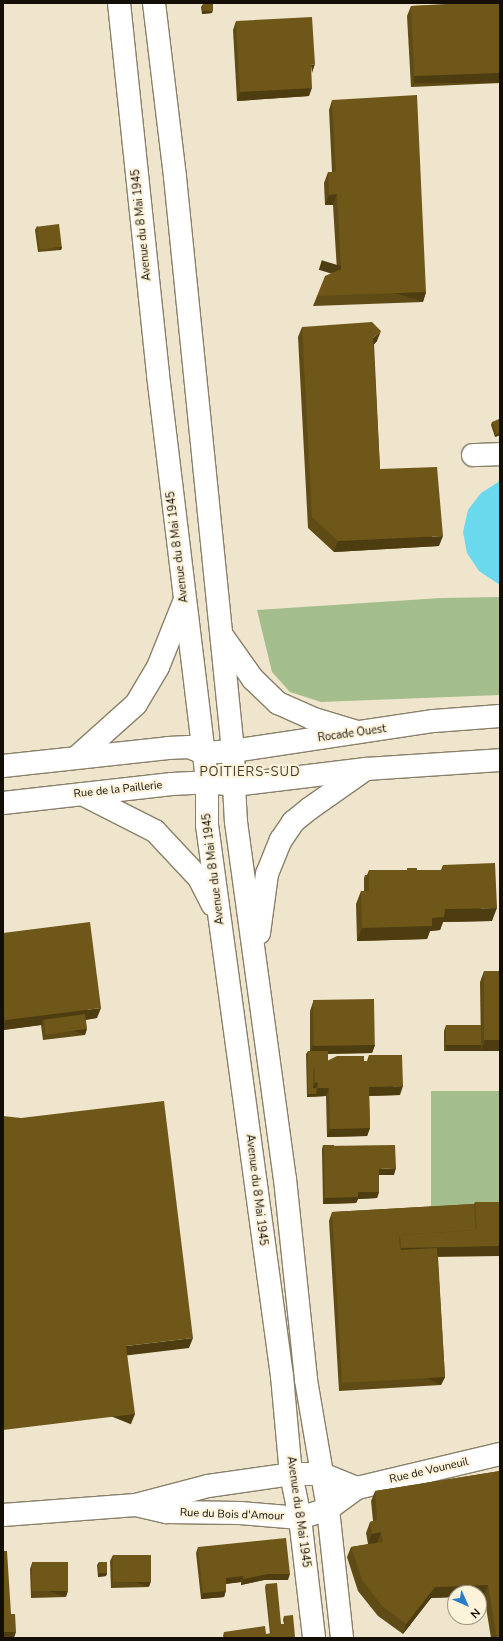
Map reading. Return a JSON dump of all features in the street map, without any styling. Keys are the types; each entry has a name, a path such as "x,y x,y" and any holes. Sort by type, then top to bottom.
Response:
{"main road":[{"name":"Avenue du 8 Mai 1945","path":"119,3 184,601 204,753 207,782 207,825 282,1376 291,1474 300,1518 314,1638"},
{"path":"154,3 175,177 222,634 233,751 236,822 285,1179 306,1380 328,1509 342,1638"},
{"path":"473,455 500,454"},
{"path":"77,757 136,704 158,667 184,601"},
{"path":"222,634 253,679 278,703 311,718 363,733"},
{"name":"Rocade Ouest","path":"204,753 233,751 363,733 434,721 500,716"},
{"path":"3,766 168,748 189,747 204,753"},
{"path":"234,785 366,769 500,760"},
{"path":"255,962 267,874 281,840 293,822 309,808 366,769"},
{"name":"Rue de la Paillerie","path":"3,802 207,782 234,785"},
{"path":"82,794 140,822 165,840 199,878 221,922"},
{"name":"Rue de Vouneuil","path":"328,1509 357,1488 500,1454"},
{"path":"291,1474 322,1474 357,1488"},
{"name":"Rue du Bois d'Amour","path":"3,1515 136,1505 208,1486 291,1474"},
{"name":"Rue du Bois d'Amour","path":"136,1505 167,1512 240,1513 300,1518 328,1509"}],"green space":[{"path":"500,597 500,695 321,702 290,692 272,672 257,610 441,598"},
{"path":"431,1091 500,1091 500,1215 431,1215"}],"water":[{"path":"500,481 500,585 479,571 467,553 463,532 468,510 481,493"}],"building":[{"path":"463,3 500,3 500,73 414,76 411,6"},
{"path":"203,4 213,4 213,10 203,11"},
{"path":"312,17 315,64 311,65 312,88 240,92 236,21"},
{"path":"417,95 426,292 317,296 325,276 341,269 337,194 329,195 328,172 336,172 332,100"},
{"path":"59,224 62,247 40,250 37,227"},
{"path":"372,322 381,331 373,338 380,469 437,467 443,536 338,541 312,517 302,327"},
{"path":"499,419 500,433 497,434 492,422"},
{"path":"495,863 497,908 445,909 444,917 432,918 432,926 362,928 361,891 369,891 369,870 443,870 443,865"},
{"path":"407,868 417,868 417,870 407,870"},
{"path":"90,922 101,1008 5,1020 3,1005 3,933"},
{"path":"484,971 500,971 500,1040 484,1040"},
{"path":"374,999 375,1045 314,1046 313,1000"},
{"path":"85,1014 87,1029 45,1035 43,1020"},
{"path":"446,1025 481,1025 481,1045 446,1045"},
{"path":"308,1051 328,1051 328,1061 315,1067 313,1073 313,1088 316,1088 316,1094 308,1094"},
{"path":"369,1055 402,1055 403,1086 369,1087 370,1128 330,1129 329,1088 318,1088 318,1083 315,1082 315,1067 337,1056 364,1056 364,1061 369,1061"},
{"path":"164,1101 193,1338 126,1346 135,1414 3,1430 3,1116 21,1118"},
{"path":"323,1145 334,1146 324,1146 323,1149"},
{"path":"395,1145 396,1168 379,1169 379,1192 358,1192 358,1197 325,1198 324,1146"},
{"path":"475,1202 500,1202 500,1246 401,1248 400,1235 477,1230"},
{"path":"474,1204 476,1230 400,1235 399,1237 400,1250 437,1248 445,1377 342,1383 332,1212"},
{"path":"500,1471 500,1638 497,1638 488,1585 447,1585 447,1587 435,1587 406,1624 382,1606 362,1580 351,1547 383,1542 381,1532 372,1534 370,1522 377,1520 375,1491"},
{"path":"286,1538 290,1574 267,1574 244,1579 243,1576 226,1578 226,1591 203,1593 198,1547"},
{"path":"3,1551 7,1551 11,1614 15,1614 16,1632 3,1632"},
{"path":"113,1555 151,1555 151,1582 113,1582"},
{"path":"32,1562 68,1562 68,1591 32,1591"},
{"path":"99,1562 107,1562 107,1573 99,1573"},
{"path":"277,1583 281,1624 285,1624 284,1616 293,1615 295,1637 225,1638 224,1632 265,1626 266,1634 271,1633 266,1584"}],"district":[{"name":"POITIERS-SUD","path":"250,772"}]}
